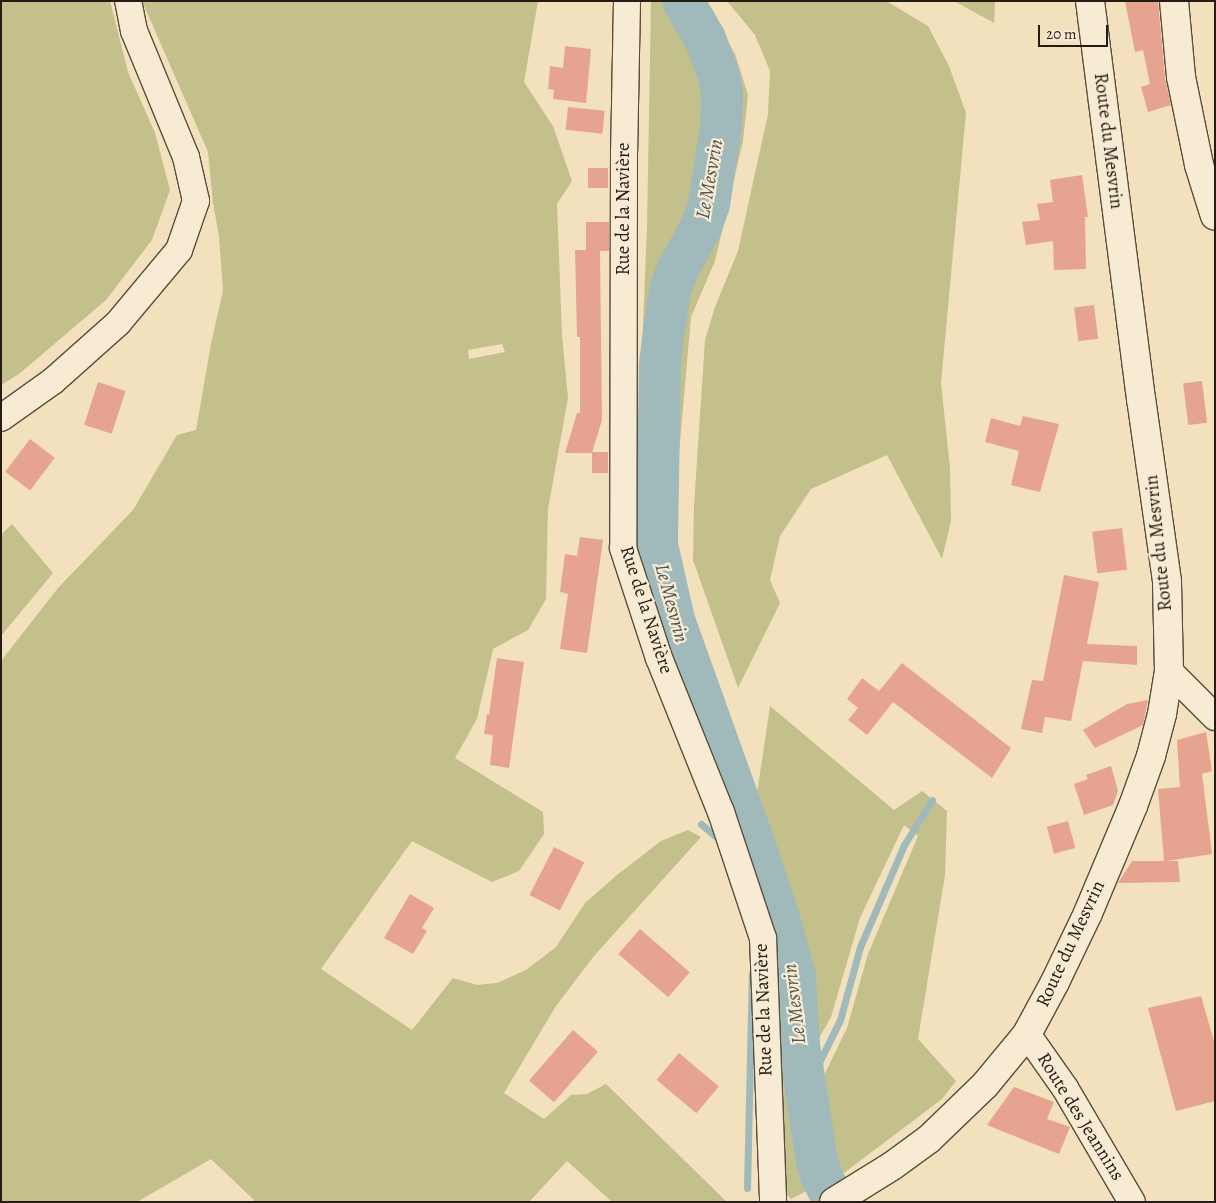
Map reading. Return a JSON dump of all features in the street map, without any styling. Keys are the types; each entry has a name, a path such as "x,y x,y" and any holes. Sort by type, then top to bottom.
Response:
{"main road":[{"name":"Route du Mesvrin","path":"843,1196 892,1166 929,1139 986,1085 1027,1034 1088,914 1133,806 1154,748 1162,714 1169,671 1167,581 1141,399 1090,1"},
{"path":"1174,1 1182,77 1199,165 1215,216"}],"street":[{"path":"1,418 52,381 118,323 179,250 196,200 186,157 134,31 128,1"},
{"name":"Rue de la Navière","path":"628,1 624,151 623,548 659,658 721,812 763,938 773,1202"},
{"path":"1169,671 1215,717"},
{"name":"Route des Jeannins","path":"1027,1034 1065,1088 1132,1202"}],"shaded area":[{"path":"1,1 110,1 128,72 155,133 170,190 152,240 106,300 19,374 1,385"},
{"path":"142,1 538,1 524,82 553,126 572,181 557,204 562,335 568,398 548,509 546,599 528,630 493,649 477,719 455,758 543,812 544,834 519,871 492,882 412,841 321,969 412,1030 453,978 477,985 497,983 526,970 556,947 585,903 661,841 688,830 701,837 594,956 556,1006 504,1093 544,1119 571,1095 587,1094 606,1084 727,1202 612,1202 567,1161 529,1202 252,1202 254,1200 211,1159 137,1202 1,1202 1,661 58,588 133,510 177,435 196,430 211,344 223,291 219,236 213,203 208,152","holes":["502,344 505,352 469,359 468,350"]},
{"path":"651,1 670,1 698,54 712,94 705,170 698,215 684,238 665,284 651,389 641,374 647,227"},
{"path":"693,1 704,1 735,54 748,95 743,141 715,261 691,317 672,533 666,521 671,375 683,277 706,242 714,210 727,116 725,81 708,29"},
{"path":"727,1 886,1 928,26 949,66 966,113 941,383 950,468 951,521 942,559 887,455 811,489 780,536 770,580 780,603 738,688 693,560 694,506 705,340 715,307 738,251 768,114 770,71 755,35"},
{"path":"954,1 995,1 994,23"},
{"path":"12,524 53,573 1,636 1,535"},
{"path":"770,706 894,810 922,791 947,811 945,875 918,1039 956,1081 942,1099 844,1173 827,1161 817,1090 847,1028 868,954 918,836 904,825 860,918 831,1017 808,1058 816,988 792,901 762,830 757,794"},
{"path":"779,959 806,1169 812,1188 791,1199 780,1189"}],"building":[{"path":"1125,1 1158,1 1165,78 1171,105 1148,112 1141,87 1150,84 1143,50 1135,52"},
{"path":"565,46 591,49 586,103 553,99 554,90 548,89 550,66 563,68"},
{"path":"568,107 605,111 602,134 566,130"},
{"path":"588,168 608,168 608,188 588,188"},
{"path":"1082,175 1088,217 1085,217 1086,269 1054,270 1053,241 1026,245 1022,222 1040,220 1037,204 1053,202 1050,180"},
{"path":"586,222 609,222 609,251 600,251 602,420 592,453 565,453 577,413 580,413 580,337 577,337 575,250 586,250"},
{"path":"1094,305 1098,339 1078,341 1074,307"},
{"path":"1202,381 1207,423 1188,425 1183,383"},
{"path":"98,382 126,391 112,434 84,425"},
{"path":"1023,416 1059,424 1040,492 1011,485 1019,451 985,442 991,418 1020,426"},
{"path":"30,439 55,458 30,490 5,472"},
{"path":"592,452 608,452 608,473 592,473"},
{"path":"1122,528 1127,570 1097,573 1092,532"},
{"path":"580,537 603,540 587,653 560,649 568,594 560,592 565,554 577,556"},
{"path":"1064,575 1099,582 1087,644 1137,646 1137,665 1083,661 1071,721 1045,717 1042,733 1021,729 1032,680 1043,681"},
{"path":"497,658 524,662 509,768 490,765 493,735 484,734 487,714 489,715"},
{"path":"902,663 1011,748 992,778 893,702 867,735 848,720 858,708 847,699 862,678 879,691"},
{"path":"1148,700 1143,725 1095,748 1083,730 1127,704"},
{"path":"1206,732 1212,771 1202,774 1212,854 1167,861 1178,861 1180,882 1118,883 1132,861 1164,861 1158,789 1180,787 1177,740"},
{"path":"1111,766 1118,791 1113,805 1084,815 1074,784 1088,779 1086,775"},
{"path":"1068,821 1075,848 1054,854 1047,827"},
{"path":"554,847 584,862 560,911 529,895"},
{"path":"410,894 434,908 422,928 427,931 413,954 384,938"},
{"path":"640,929 690,972 668,997 618,954"},
{"path":"1201,996 1215,1045 1215,1101 1176,1111 1148,1008"},
{"path":"573,1030 598,1052 554,1102 529,1081"},
{"path":"679,1053 719,1086 696,1113 657,1080"},
{"path":"1014,1087 1054,1102 1047,1119 1070,1127 1059,1154 987,1125"}],"waterway":[{"name":"Le Mesvrin","path":"683,1 705,39 719,75 722,95 721,126 709,204 701,227 677,271 670,290 660,366 657,545 674,620 752,838 779,918 795,976 799,1045 817,1161 821,1175 834,1202"},
{"path":"806,1089 840,1020 860,947 904,845 932,800"},
{"path":"701,824 720,840"},
{"path":"747,1188 752,973"}]}
